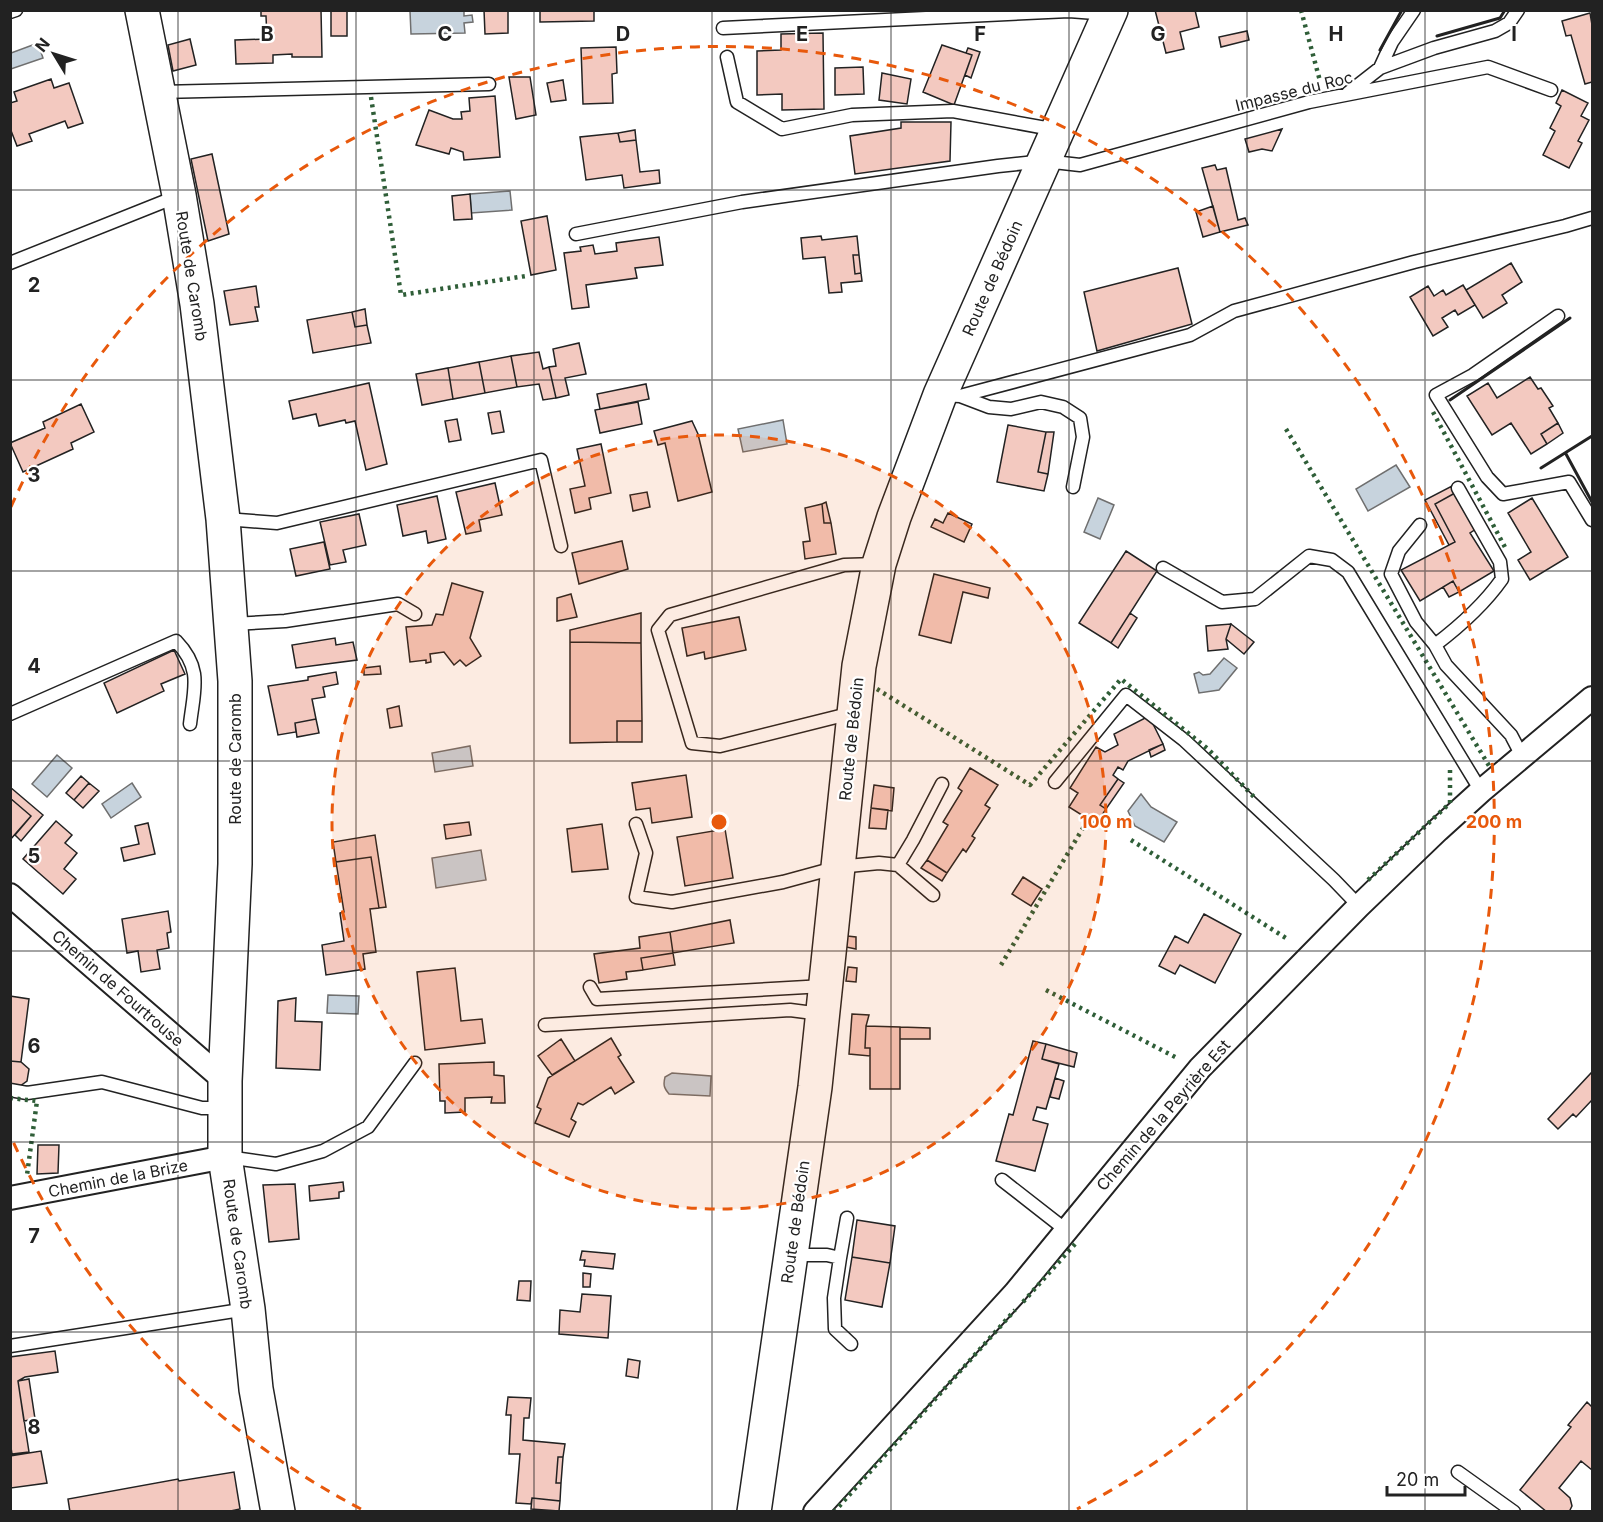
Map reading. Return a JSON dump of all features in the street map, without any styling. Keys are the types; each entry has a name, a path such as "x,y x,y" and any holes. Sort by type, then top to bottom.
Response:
{"main road":[{"name":"Route de Caromb","path":"142,10 179,195 197,304 224,519 235,681 235,864 225,1095 225,1157 248,1309 256,1389 278,1512"},
{"name":"Route de Bédoin","path":"754,1512 815,1087 859,666 879,564 912,469 950,395 1045,161 1110,12"}],"street":[{"name":"Chemin de la Peyrière Est","path":"815,1512 1015,1293 1200,1068 1359,906 1481,791 1593,698"},
{"name":"Chemin de Fourtrouse","path":"10,895 225,1095"},
{"name":"Chemin de la Brize","path":"10,1198 225,1157"}],"lane":[{"path":"10,12 16,10"},
{"path":"1380,68 1392,42 1414,10"},
{"path":"1345,95 1380,68 1434,48 1495,31 1509,23 1518,10"},
{"path":"723,28 1069,11 1110,12"},
{"path":"727,57 736,102 782,129 852,115 953,111 1058,130"},
{"name":"Impasse du Roc","path":"576,234 742,202 998,166 1045,161 1080,165 1309,102 1488,67 1551,90"},
{"path":"158,92 489,84"},
{"path":"10,263 179,195"},
{"path":"950,395 1190,335 1234,311 1414,262 1593,218"},
{"path":"1558,316 1473,375 1436,395 1487,477 1503,494 1569,482 1593,520"},
{"path":"950,395 989,407 1011,409 1041,402 1064,407 1080,418 1083,437 1073,487"},
{"path":"224,519 277,523 541,460 561,546"},
{"path":"1435,645 1467,620 1503,579 1500,561 1458,488"},
{"path":"1419,525 1399,550 1391,574 1416,622 1435,645 1446,666 1511,735 1522,756"},
{"path":"1163,568 1222,602 1255,599 1309,556 1332,560 1348,572 1481,791"},
{"path":"854,712 720,746 692,743 658,630 670,615 844,565 879,564"},
{"path":"231,624 285,621 398,604 415,614"},
{"path":"10,714 176,641 188,654 196,677 190,724"},
{"path":"1054,782 1126,695 1184,740 1335,880 1359,906"},
{"path":"898,865 942,784"},
{"path":"636,824 646,853 636,897 672,902 783,882 837,867 879,862 898,865 933,895"},
{"path":"590,987 597,999 824,1000"},
{"path":"545,1025 790,1010 824,1000"},
{"path":"225,1157 276,1164 323,1151 368,1127 415,1063"},
{"path":"10,1090 27,1093 102,1082 202,1108 225,1095"},
{"path":"1002,1180 1066,1230"},
{"path":"847,1218 834,1298 835,1329 852,1344"},
{"path":"790,1255 840,1258"},
{"path":"10,1346 248,1309"},
{"path":"1458,1472 1514,1512"}],"shaded area":[{"path":"410,11 464,11 464,16 472,15 473,22 464,23 465,33 411,34"},
{"path":"38,43 43,58 11,69 11,53"},
{"path":"510,191 512,210 471,213 470,194"},
{"path":"783,420 787,444 743,452 738,429"},
{"path":"1396,465 1410,487 1368,511 1356,489"},
{"path":"1098,498 1114,505 1100,539 1084,532"},
{"path":"1224,658 1237,668 1219,690 1199,693 1194,674 1199,672 1203,675 1210,674"},
{"path":"470,746 473,766 435,772 432,753"},
{"path":"57,755 72,768 47,797 32,784"},
{"path":"132,783 141,797 111,818 102,804"},
{"path":"1141,794 1151,807 1177,822 1164,842 1135,826 1128,811"},
{"path":"481,850 486,880 436,888 432,858"},
{"path":"328,995 359,996 358,1014 327,1013"},
{"path":"672,1073 711,1076 710,1096 669,1094 664,1086 664,1080"}],"building":[{"path":"261,10 321,10 322,57 273,55 273,63 236,64 235,40 267,39 266,16 261,16"},
{"path":"331,10 347,10 347,36 331,36"},
{"path":"484,10 508,10 508,33 485,34"},
{"path":"540,10 594,10 594,21 540,22"},
{"path":"1155,10 1195,10 1199,27 1180,32 1184,49 1166,53"},
{"path":"1590,13 1592,82 1585,84 1571,35 1566,36 1562,21"},
{"path":"1247,31 1249,40 1221,47 1219,37"},
{"path":"823,33 824,109 782,110 782,94 757,95 757,51 781,50 781,34"},
{"path":"190,39 196,65 173,71 168,45"},
{"path":"942,45 972,55 954,105 923,92"},
{"path":"616,47 617,73 612,74 613,103 583,104 581,48"},
{"path":"968,48 980,52 971,78 965,75 972,55 966,53"},
{"path":"863,67 864,94 835,95 835,68"},
{"path":"882,73 911,79 907,104 879,100"},
{"path":"509,77 530,77 536,115 516,119"},
{"path":"51,79 54,88 69,83 83,123 68,128 65,121 29,134 32,141 17,146 10,128 10,103 17,101 14,92"},
{"path":"563,80 566,100 551,102 547,83"},
{"path":"1562,90 1588,103 1581,116 1589,120 1578,141 1582,143 1569,168 1543,155 1555,131 1550,128 1561,106 1556,103"},
{"path":"495,96 500,157 464,160 463,152 451,148 449,154 416,145 429,110 453,119 462,119 461,112 470,111 469,98"},
{"path":"901,122 951,122 950,161 855,174 850,136 901,128"},
{"path":"1282,129 1272,151 1262,149 1249,152 1245,139"},
{"path":"635,130 636,140 620,142 618,133"},
{"path":"618,133 620,142 636,140 640,172 659,170 660,183 624,188 622,175 586,180 580,137"},
{"path":"212,154 229,234 208,241 191,159"},
{"path":"1215,165 1217,170 1226,168 1238,220 1245,218 1248,225 1220,232 1202,168"},
{"path":"470,194 472,219 454,220 452,196"},
{"path":"1213,206 1220,232 1203,237 1196,212"},
{"path":"547,216 556,270 531,275 521,221"},
{"path":"821,236 822,240 857,236 859,255 853,255 855,274 861,273 862,281 841,283 842,292 829,293 825,257 803,259 801,238"},
{"path":"659,237 663,265 635,268 637,278 586,285 589,307 572,309 564,253 581,251 580,247 593,245 595,254 617,251 616,243"},
{"path":"853,255 859,255 861,273 855,274"},
{"path":"1511,263 1522,282 1502,295 1507,303 1483,318 1466,290"},
{"path":"1178,268 1192,324 1097,351 1084,292"},
{"path":"1463,285 1475,305 1458,315 1455,310 1442,318 1448,327 1433,336 1410,297 1428,286 1434,296 1443,290 1446,295"},
{"path":"256,286 259,307 255,307 258,321 230,325 224,291"},
{"path":"365,309 367,325 355,327 352,312"},
{"path":"352,312 355,327 367,325 371,343 313,353 307,320"},
{"path":"579,343 586,374 565,378 569,395 556,398 549,367 556,366 553,349"},
{"path":"539,352 543,369 549,367 556,398 543,400 539,384 517,387 511,356"},
{"path":"511,356 517,387 485,393 479,362"},
{"path":"479,362 485,393 453,399 448,368"},
{"path":"448,368 453,399 422,405 416,374"},
{"path":"1530,377 1553,406 1549,408 1558,423 1541,434 1547,444 1531,454 1511,423 1492,435 1467,396 1488,383 1497,398"},
{"path":"369,383 387,464 366,470 355,421 346,423 345,420 319,426 316,414 293,419 289,401"},
{"path":"646,384 649,399 600,409 597,394"},
{"path":"638,402 642,424 600,433 595,410"},
{"path":"81,404 94,432 71,443 73,449 23,472 10,443 45,428 43,422"},
{"path":"500,411 504,432 492,434 488,413"},
{"path":"457,419 461,440 449,442 445,421"},
{"path":"692,421 698,434 712,492 678,501 665,443 658,445 654,431"},
{"path":"1558,423 1563,433 1547,444 1541,434"},
{"path":"1008,425 1046,432 1038,472 1048,474 1044,491 997,482"},
{"path":"1046,432 1054,432 1048,474 1038,472"},
{"path":"601,444 611,493 589,498 591,509 575,513 570,489 585,486 577,449"},
{"path":"495,483 502,515 479,520 481,531 466,534 456,492"},
{"path":"1452,486 1455,493 1435,504 1455,542 1449,545 1425,500"},
{"path":"647,492 650,507 633,511 630,495"},
{"path":"1455,493 1476,529 1470,533 1494,571 1459,592 1453,581 1420,601 1401,570 1455,542 1435,504"},
{"path":"437,496 446,539 428,543 426,531 403,536 397,505"},
{"path":"1532,498 1568,557 1530,580 1518,560 1531,552 1508,513"},
{"path":"826,502 831,523 824,523 822,504"},
{"path":"822,504 824,523 831,523 836,554 805,559 803,542 810,541 805,508"},
{"path":"948,513 972,524 964,542 931,527 935,519 943,523"},
{"path":"359,514 366,545 343,550 346,562 330,565 320,522"},
{"path":"622,541 628,569 579,584 572,553"},
{"path":"324,542 330,569 296,576 290,549"},
{"path":"1126,551 1157,571 1111,643 1079,623"},
{"path":"934,574 990,588 988,598 963,592 951,643 919,635"},
{"path":"1453,581 1459,592 1449,597 1443,587"},
{"path":"452,583 483,592 470,638 481,656 466,666 460,660 454,665 444,652 430,654 431,662 426,663 426,660 410,662 406,627 432,625 436,614 443,615"},
{"path":"571,594 577,617 557,621 557,598"},
{"path":"641,613 641,643 570,642 570,630"},
{"path":"1130,613 1137,618 1118,648 1111,643"},
{"path":"739,617 746,650 705,659 704,652 687,656 682,628"},
{"path":"1231,624 1254,642 1244,654 1226,639"},
{"path":"1231,624 1226,639 1228,649 1208,651 1206,626"},
{"path":"335,638 336,645 353,642 357,660 296,668 292,645"},
{"path":"570,642 641,643 642,721 617,721 617,742 570,743"},
{"path":"174,650 185,674 161,684 164,691 117,713 104,683"},
{"path":"380,666 381,674 364,675 364,668"},
{"path":"336,672 338,684 323,687 325,697 312,699 316,719 295,723 296,732 278,735 268,686 308,680 308,677"},
{"path":"399,706 402,726 390,728 387,709"},
{"path":"1149,716 1163,744 1128,761 1123,770 1118,767 1113,775 1118,779 1100,805 1106,809 1096,824 1069,807 1078,793 1070,788 1096,747 1105,752 1118,745 1114,734"},
{"path":"316,719 319,733 297,737 295,723"},
{"path":"617,721 642,721 642,742 617,742"},
{"path":"1163,744 1165,750 1151,757 1149,750"},
{"path":"970,768 998,785 985,805 990,808 972,836 975,838 966,852 963,849 947,873 927,860 948,825 943,822 962,791 958,788"},
{"path":"686,775 692,817 652,823 650,808 636,810 632,783"},
{"path":"81,776 89,783 74,800 66,793"},
{"path":"1118,779 1124,783 1106,809 1100,805"},
{"path":"89,783 99,791 83,808 74,800"},
{"path":"874,785 894,788 892,811 871,808"},
{"path":"10,787 43,815 21,841 15,835 31,816 10,798"},
{"path":"10,798 31,816 10,840"},
{"path":"871,808 888,810 886,829 869,828"},
{"path":"56,821 72,835 65,843 77,853 64,869 76,879 63,894 23,859"},
{"path":"469,822 471,835 446,839 444,825"},
{"path":"148,823 155,854 124,861 121,848 139,844 135,826"},
{"path":"602,824 608,869 572,872 567,829"},
{"path":"725,829 733,878 685,886 677,837"},
{"path":"375,835 386,907 379,908 371,857 336,862 333,842"},
{"path":"371,857 379,908 370,909 376,952 363,954 365,969 326,975 322,945 344,941 340,913 344,912 336,862"},
{"path":"927,860 947,873 942,881 921,868"},
{"path":"1023,877 1042,889 1031,906 1012,894"},
{"path":"168,911 171,932 167,933 169,948 157,950 160,969 141,972 138,951 127,953 122,919"},
{"path":"1204,914 1241,934 1215,983 1180,965 1175,974 1159,966 1175,936 1188,943"},
{"path":"730,920 734,943 673,953 670,932"},
{"path":"670,932 673,953 641,958 643,970 626,972 627,979 599,983 594,954 640,948 639,937"},
{"path":"847,936 856,937 856,949 846,947"},
{"path":"673,953 675,965 643,970 641,958"},
{"path":"848,967 857,968 856,982 846,981"},
{"path":"455,968 461,1021 482,1019 485,1043 425,1050 417,972"},
{"path":"10,996 29,999 21,1062 10,1061"},
{"path":"296,998 295,1021 322,1022 320,1070 276,1068 278,1001"},
{"path":"852,1014 869,1015 865,1048 870,1048 870,1056 849,1054"},
{"path":"866,1026 900,1027 900,1089 870,1089 870,1048 865,1048"},
{"path":"900,1027 930,1028 930,1039 900,1039"},
{"path":"611,1038 621,1055 618,1057 634,1082 615,1094 611,1087 583,1105 578,1103 571,1119 576,1122 569,1137 535,1123 541,1109 537,1107 548,1078"},
{"path":"561,1039 575,1061 552,1075 538,1056"},
{"path":"1033,1041 1046,1044 1042,1059 1059,1064 1046,1109 1037,1107 1033,1120 1048,1124 1035,1171 996,1161 1009,1114 1013,1115"},
{"path":"1046,1044 1077,1053 1074,1067 1042,1059"},
{"path":"10,1061 21,1062 29,1069 27,1081 20,1086 10,1084"},
{"path":"494,1062 494,1075 504,1076 505,1103 491,1103 492,1097 465,1098 465,1112 445,1113 445,1101 440,1101 439,1064"},
{"path":"1592,1072 1592,1100 1576,1117 1573,1114 1558,1129 1548,1119"},
{"path":"1055,1078 1064,1081 1059,1099 1050,1097"},
{"path":"38,1145 59,1145 58,1173 37,1174"},
{"path":"343,1182 344,1191 339,1192 339,1198 310,1201 309,1186"},
{"path":"295,1184 299,1239 269,1242 263,1185"},
{"path":"857,1220 895,1226 890,1263 852,1257"},
{"path":"582,1251 615,1254 613,1269 584,1266 585,1260 580,1260"},
{"path":"852,1257 890,1263 882,1307 845,1300"},
{"path":"583,1273 591,1274 590,1287 583,1287"},
{"path":"519,1281 531,1281 530,1301 517,1300"},
{"path":"582,1294 611,1296 608,1338 559,1334 560,1310 580,1312"},
{"path":"55,1351 58,1372 25,1377 18,1381 29,1452 12,1454 10,1357"},
{"path":"628,1359 640,1361 638,1378 626,1376"},
{"path":"29,1379 35,1419 24,1421 18,1381"},
{"path":"508,1397 531,1398 529,1418 524,1418 523,1440 565,1444 563,1457 558,1457 556,1483 561,1483 560,1501 532,1498 531,1504 516,1503 520,1454 509,1454 511,1415 506,1415"},
{"path":"1587,1402 1592,1407 1592,1470 1581,1461 1559,1488 1570,1498 1572,1506 1569,1512 1547,1512 1520,1490 1571,1427 1568,1425"},
{"path":"41,1451 47,1483 11,1488 10,1456"},
{"path":"558,1457 563,1457 561,1483 556,1483"},
{"path":"234,1472 240,1509 226,1512 70,1512 68,1499 178,1479 179,1481"},
{"path":"532,1498 560,1501 559,1511 531,1509"}],"hedge":[{"path":"1301,10 1320,81"},
{"path":"371,97 401,295 526,276"},
{"path":"1433,412 1507,551"},
{"path":"1286,429 1491,769"},
{"path":"877,689 1030,785 1121,679 1208,749 1254,797"},
{"path":"1368,880 1450,803 1450,769"},
{"path":"1001,965 1086,823"},
{"path":"1131,840 1289,940"},
{"path":"1046,990 1179,1059"},
{"path":"10,1098 37,1101 27,1175"},
{"path":"1023,1302 1075,1244"},
{"path":"834,1512 1015,1310"}],"wall":[{"path":"1380,50 1402,10"},
{"path":"1437,36 1500,18 1505,10"},
{"path":"1450,400 1570,318"},
{"path":"1541,468 1592,436"},
{"path":"1566,454 1592,502"}]}
